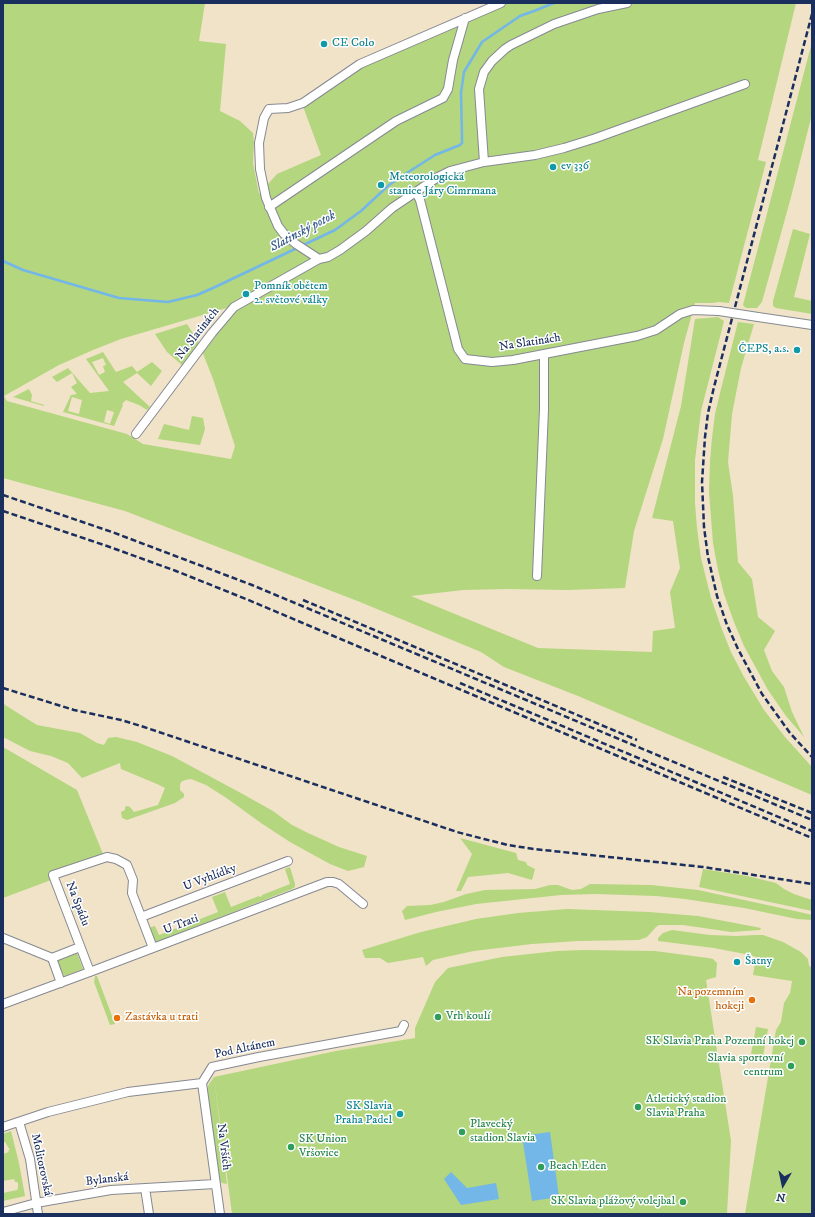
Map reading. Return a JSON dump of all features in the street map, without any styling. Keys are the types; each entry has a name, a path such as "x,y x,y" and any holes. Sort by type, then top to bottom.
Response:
{"street":[{"path":"319,259 288,238 281,230 266,198 260,169 259,143 264,118 269,109 288,108 303,103 360,64 501,3"},
{"path":"484,162 479,89 484,72 492,61 511,45 554,24 598,9 627,3"},
{"path":"269,207 396,121 443,98 448,89 453,60 465,18"},
{"name":"Na Slatinách","path":"136,434 212,333 234,307 319,259 328,257 354,241 392,208 438,177 450,171 484,162 535,155 564,148 596,138 745,84"},
{"name":"Na Slatinách","path":"416,192 422,207 458,349 464,359 492,362 513,360 637,336 656,330 680,314 693,310 719,311 812,325"},
{"path":"537,576 544,417 544,354"},
{"name":"Na Spádu","path":"90,972 53,875 107,857 116,859 127,865 133,880 132,893 141,917"},
{"name":"U Vyhlídky","path":"141,917 288,861"},
{"name":"U Trati","path":"3,1004 327,882 339,884 363,904"},
{"path":"141,917 153,948"},
{"path":"3,938 52,958 80,947"},
{"path":"52,958 60,983"},
{"name":"Pod Altánem","path":"202,1083 212,1067 401,1031 404,1025"},
{"path":"3,1127 48,1112 128,1092 202,1083"},
{"name":"Na Vrších","path":"202,1083 220,1214"},
{"name":"Molitorovská","path":"19,1122 30,1159 38,1214"},
{"name":"Bylanská","path":"3,1212 36,1203 111,1190 215,1184"},
{"path":"145,1188 149,1214"}],"green space":[{"path":"3,3 205,3 199,41 226,44 220,111 240,121 253,133 253,163 259,194 277,174 321,155 301,101 359,61 494,3 796,3 758,160 766,162 729,303 695,303 684,343 663,439 634,531 625,588 567,590 463,590 411,596 538,648 652,652 653,631 675,628 670,592 680,568 673,521 652,518 681,406 695,319 718,317 724,321 701,411 695,460 695,503 701,558 711,598 731,652 764,710 785,737 812,767 812,795 578,696 504,667 481,652 360,602 125,511 3,478","holes":["230,307 202,351 213,379 235,446 231,459 143,444 127,434 7,401 4,396 59,365 93,350 121,339"]},
{"path":"812,42 812,114 762,302 757,308 746,308 743,305"},
{"path":"793,229 810,234 794,297 812,301 812,314 776,308 773,306 773,301"},
{"path":"738,322 754,324 741,368 732,414 728,462 733,496 738,562 752,579 758,617 775,631 764,650 772,671 784,687 792,712 804,737 786,716 768,690 744,646 724,594 713,543 709,492 712,438 715,414"},
{"path":"187,324 199,343 183,366 167,352 155,334"},
{"path":"103,352 116,372 132,366 137,372 152,362 162,371 151,386 137,373 123,382 150,407 147,410 126,400 122,404 123,405 114,426 63,412 71,395 77,394 71,387 77,383 72,373 57,382 52,377 68,368 90,393 109,391 86,359","holes":["103,358 106,365 103,366 105,372 99,375 92,362","72,397 82,400 79,414 68,411","107,410 114,412 110,424 104,422"]},
{"path":"29,389 32,395 31,401 44,406 13,397"},
{"path":"192,416 203,418 205,429 200,445 158,439 164,424 189,430"},
{"path":"3,702 5,705 37,725 80,733 97,743 104,745 108,738 116,737 137,742 172,756 273,811 292,825 339,847 367,856 364,867 348,871 330,864 290,842 206,785 191,779 181,782 180,790 184,794 184,797 175,803 127,820 122,818 121,812 125,810 125,807 127,806 134,812 158,805 165,788 121,769 120,763 82,778 68,763 51,756 30,751 3,737"},
{"path":"3,747 77,790 103,854 49,873 51,880 3,898"},
{"path":"460,838 516,853 518,860 526,862 527,865 535,869 532,880 508,873 468,877 461,891 456,891 472,854"},
{"path":"290,867 295,884 295,887 292,889 157,942 155,941 150,929 151,927 155,926 159,935 187,924 188,925 218,912 212,897 225,892 231,907 259,896 260,897 290,884 285,869"},
{"path":"703,869 747,876 776,883 794,894 812,900 812,911 699,887"},
{"path":"590,884 651,885 698,890 812,915 812,920 797,919 744,908 685,899 656,896 596,894 561,895 476,904 405,920 402,911 407,906 430,905 485,890 535,889 550,885 558,885 572,890 581,889"},
{"path":"567,909 649,912 698,916 761,928 760,930 731,932 683,925 659,925 647,937 639,940 578,941 532,944 474,951 433,960 426,966 423,957 388,963 380,958 365,958 362,950 421,932 476,919 518,913"},
{"name":"Slavia sportovní centrum","path":"672,930 710,935 763,935 783,942 801,952 808,959 809,966 812,967 812,1214 745,1214 776,1030 781,1022 784,1003 790,993 792,981 753,975 756,957 750,955 714,948 658,941 658,938 663,933"},
{"path":"557,951 655,951 708,958 713,959 717,963 716,977 706,980 731,1141 727,1214 232,1214 214,1077 336,1051 415,1038 415,1028 435,982 448,968 502,957"},
{"path":"77,953 83,969 64,976 57,960"},
{"path":"95,976 97,976 115,1024 110,1025 94,982"},
{"path":"756,1027 768,1029 763,1056 751,1054"},
{"path":"214,1077 227,1184 220,1181 207,1089"},
{"path":"11,1131 25,1196 3,1201 3,1193 17,1190 18,1188 18,1183 15,1182 14,1179 3,1181 3,1154 9,1152 8,1150 10,1150 5,1142 3,1142 3,1134"}],"water":[{"name":"Beach Eden","path":"550,1132 559,1197 532,1201 522,1136"},
{"path":"451,1172 467,1188 496,1183 499,1199 461,1205 444,1179"}],"waterway":[{"name":"Slatinský potok","path":"3,261 23,270 119,298 168,302 197,295 213,288 335,230 361,211 389,185 435,155 460,145 462,143 461,93 464,72 482,42 520,16 554,3"}],"railway":[{"path":"812,14 714,387 708,413 702,482 704,527 708,557 717,596 727,625 762,694 790,733 812,757"},
{"path":"3,495 112,532 252,585 812,820"},
{"path":"3,511 107,546 176,571 246,599 812,838"},
{"path":"303,600 637,740"},
{"path":"460,683 812,831"},
{"path":"3,688 74,710 121,720 144,727 457,832 508,845 703,867 812,884"},
{"path":"723,777 812,813"}],"place":[{"name":"CE Colo","path":"324,44"},
{"name":"ev 336","path":"553,167"},
{"name":"Meteorologická stanice Járy Cimrmana","path":"381,185"},
{"name":"Pomník obětem 2. světové války","path":"246,294"},
{"name":"ČEPS, a.s.","path":"797,350"},
{"name":"Šatny","path":"737,962"},
{"name":"Na pozemním hokeji","path":"752,1000"},
{"name":"Vrh koulí","path":"438,1017"},
{"name":"Zastávka u trati","path":"117,1018"},
{"name":"SK Slavia Praha Pozemní hokej","path":"802,1042"},
{"name":"Slavia sportovní centrum","path":"791,1066"},
{"name":"Atletický stadion Slavia Praha","path":"638,1107"},
{"name":"SK Slavia Praha Padel","path":"400,1114"},
{"name":"Plavecký stadion Slavia","path":"462,1132"},
{"name":"SK Union Vršovice","path":"291,1147"},
{"name":"Beach Eden","path":"541,1167"},
{"name":"SK Slavia plážový volejbal","path":"683,1202"}]}
